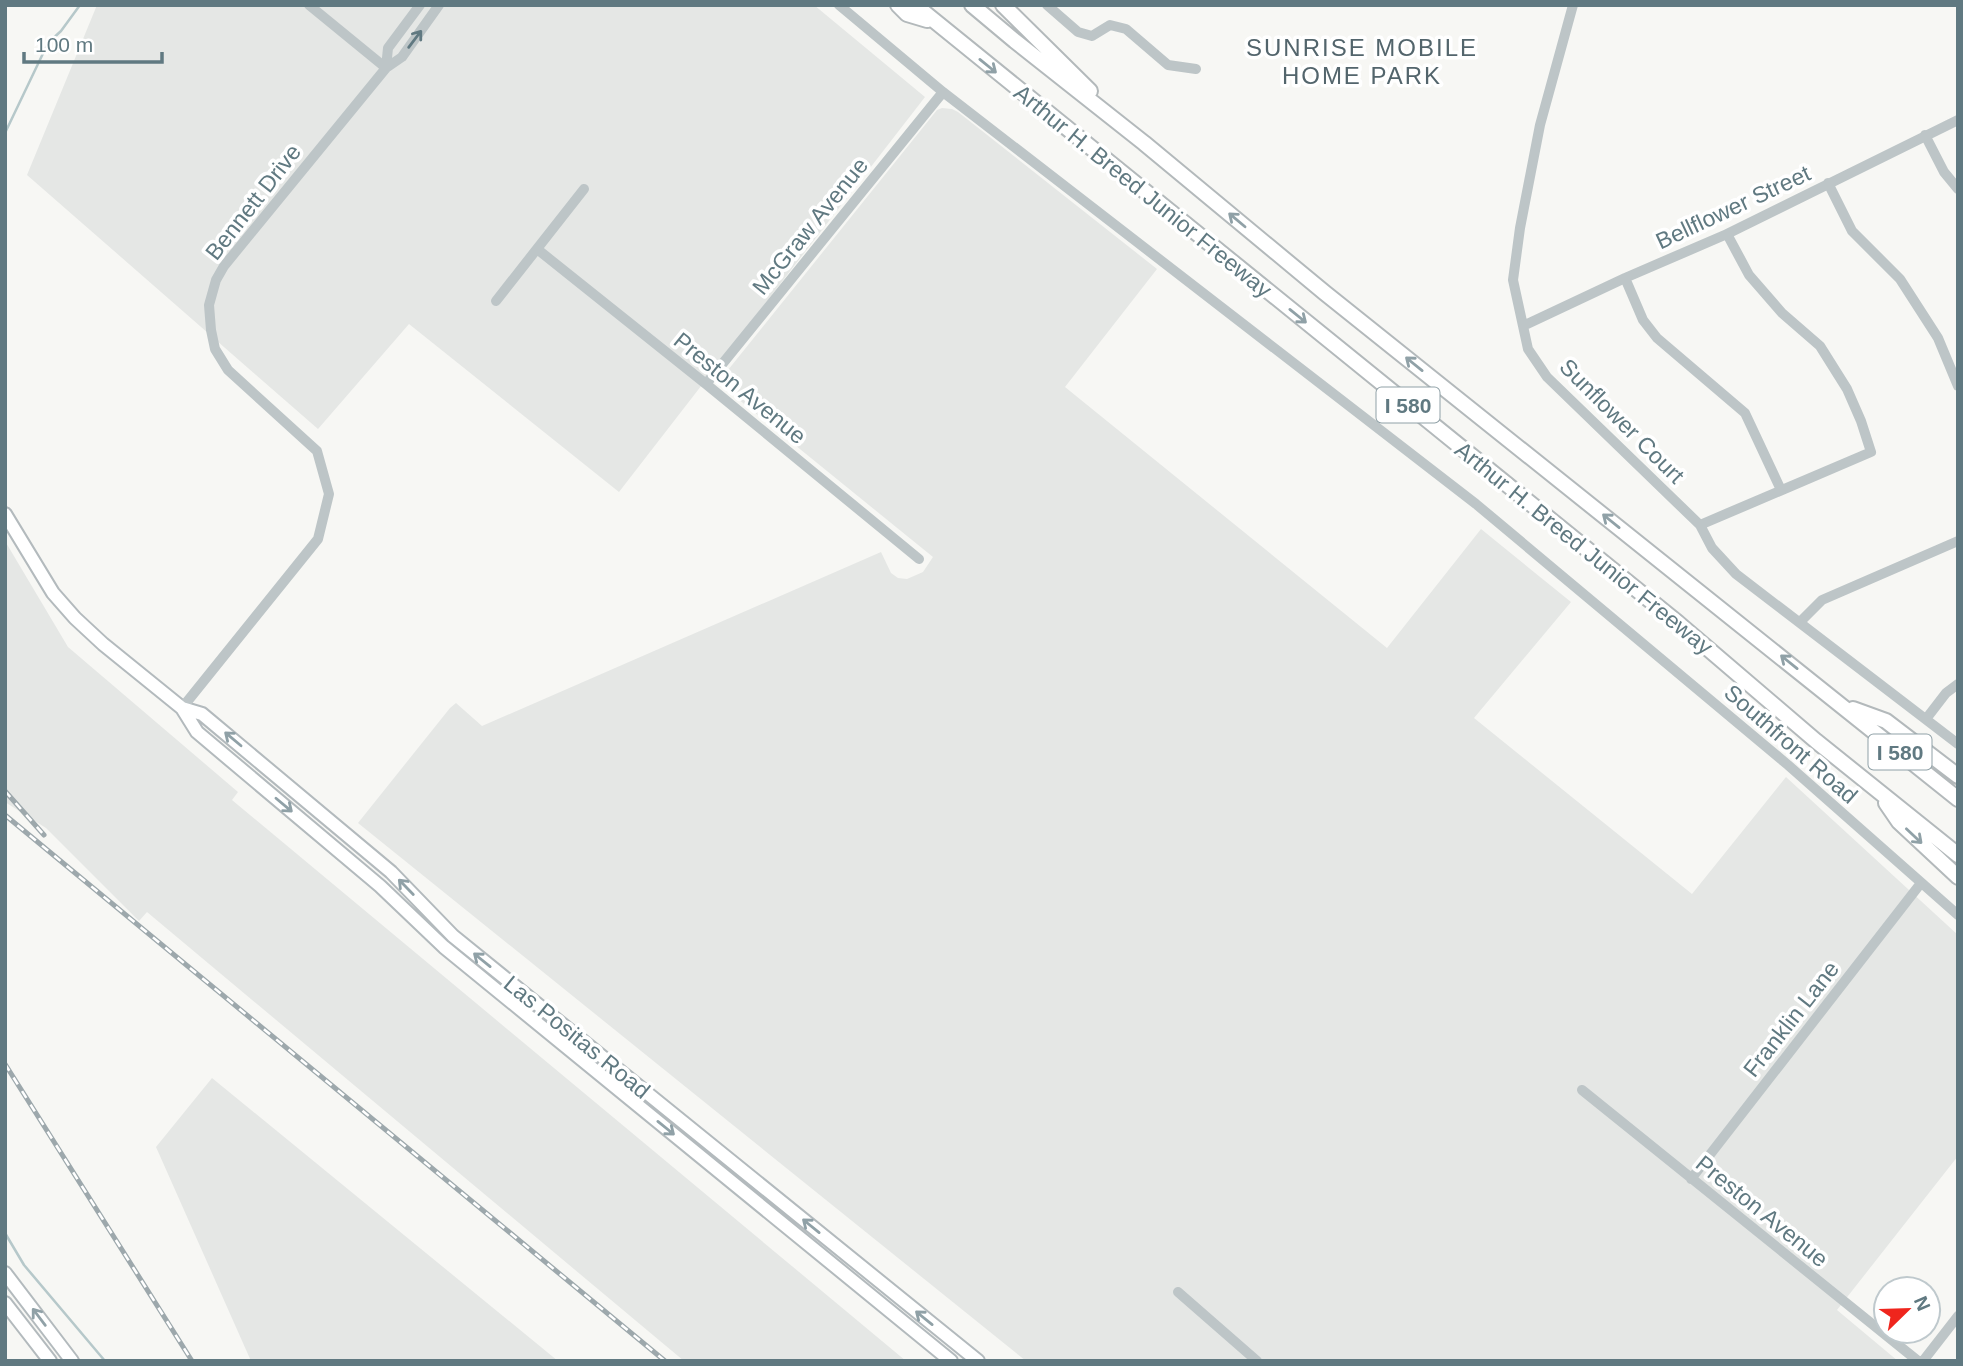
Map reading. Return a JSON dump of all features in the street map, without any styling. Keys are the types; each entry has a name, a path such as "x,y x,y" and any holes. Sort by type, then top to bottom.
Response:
{"highway":[{"path":"898,5 907,14 935,23"},
{"name":"Arthur H. Breed Junior Freeway","path":"915,5 1678,623 1816,741 1958,855"},
{"name":"Arthur H. Breed Junior Freeway","path":"972,5 1325,293 1958,799"},
{"path":"1003,5 1144,144"},
{"path":"1842,705 1885,721 1958,776"},
{"path":"1878,790 1899,822 1958,877"}],"main road":[{"name":"Las Positas Road","path":"5,514 53,593 75,618 182,708 197,732 380,886 444,947 951,1361"},
{"name":"Las Positas Road","path":"182,708 202,714 391,872 453,936 978,1361"},
{"path":"5,1273 72,1361"},
{"path":"5,1303 50,1361"}],"street":[{"path":"309,5 386,68"},
{"name":"Bennett Drive","path":"386,68 388,48 420,5"},
{"name":"Bennett Drive","path":"182,708 318,538 329,494 317,451 228,370 215,349 209,305 216,281 224,266 386,68 401,57 439,5"},
{"name":"Southfront Road","path":"839,5 943,92 1476,504 1788,765 1958,915"},
{"path":"1047,5 1079,32 1093,36 1110,25 1126,29 1168,65 1196,69"},
{"name":"Sunflower Court","path":"1573,5 1540,125 1513,280 1528,349 1547,377 1700,525 1712,548 1737,574 1958,744"},
{"name":"McGraw Avenue","path":"706,384 943,92"},
{"name":"Bellflower Street","path":"1523,326 1727,234 1958,120"},
{"path":"1925,135 1944,172 1958,189"},
{"path":"1828,183 1834,200 1852,230 1900,279 1938,338 1958,386"},
{"path":"496,301 584,188"},
{"path":"1700,525 1871,452 1847,389 1820,346 1783,313 1749,275 1727,234"},
{"name":"Preston Avenue","path":"537,248 919,559"},
{"path":"1625,278 1643,320 1657,338 1745,413 1781,490"},
{"path":"1800,622 1822,600 1958,541"},
{"path":"1926,719 1946,693 1958,684"},
{"name":"Franklin Lane","path":"1691,1179 1921,883"},
{"name":"Preston Avenue","path":"1582,1090 1920,1361"},
{"path":"1178,1292 1257,1361"},
{"path":"1920,1361 1958,1316"}],"shaded area":[{"path":"97,5 814,5 925,97 619,492 409,324 318,429 27,175"},
{"path":"942,108 958,112 1157,269 1065,387 1387,648 1481,529 1571,602 1474,718 1692,894 1786,777 1958,935 1958,1156 1837,1310 1872,1339 1872,1345 1879,1345 1898,1361 1026,1361 358,823 456,703 482,726 881,552 891,573 898,578 907,579 923,572 933,557 727,390 724,381 728,370 937,110"},
{"path":"5,541 68,647 238,792 232,800 906,1361 684,1361 147,912 139,921 46,828 5,802"},
{"path":"212,1078 558,1361 251,1361 156,1147"}],"waterway":[{"path":"5,133 48,43 61,31 80,5"},
{"path":"5,1233 24,1265 105,1361"}],"railway":[{"path":"5,791 44,835"},
{"path":"5,815 665,1361"},
{"path":"5,1064 192,1361"}],"district":[{"name":"SUNRISE MOBILE HOME PARK","path":"1362,61"}]}
